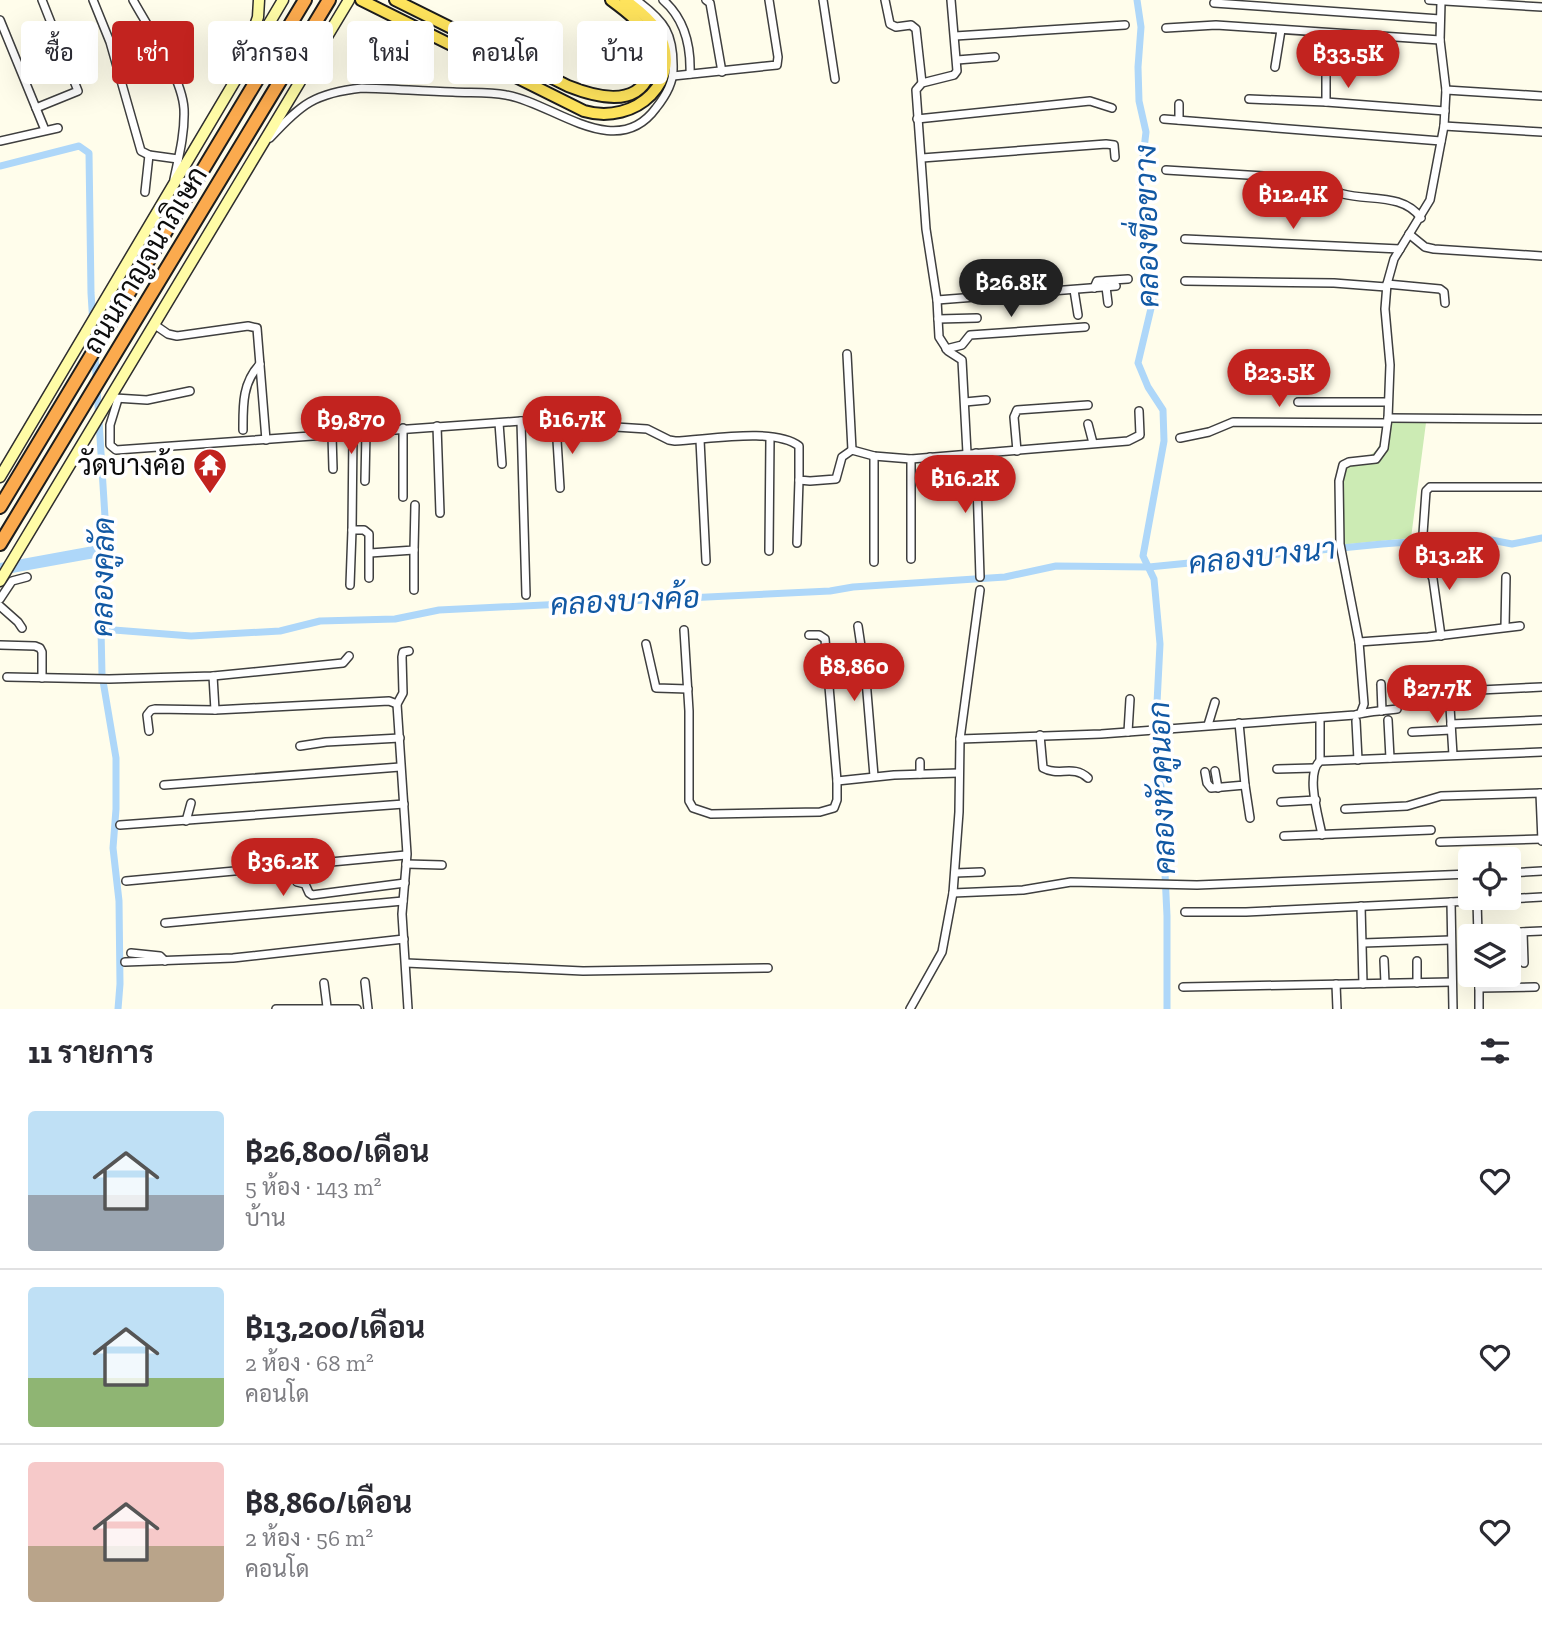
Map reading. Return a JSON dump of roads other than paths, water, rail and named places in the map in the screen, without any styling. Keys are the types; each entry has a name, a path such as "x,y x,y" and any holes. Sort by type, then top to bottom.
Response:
{"highway":[{"name":"ถนนกาญจนาภิเษก","path":"0,507 305,0"},
{"name":"ถนนกาญจนาภิเษก","path":"0,544 329,0"},
{"path":"0,490 14,472 23,468"}],"main road":[{"path":"256,21 259,0"},
{"path":"270,21 283,0"},
{"path":"0,581 112,400 349,0"},
{"path":"361,0 562,100 596,114 617,114 640,104 656,89 664,64 661,38 651,22 625,0"},
{"path":"396,0 568,86 586,93 613,98 629,94 646,81 653,58 651,41 640,25 611,0"},
{"path":"0,477 232,84"}],"street":[{"path":"36,108 77,93 78,89 42,0"},
{"path":"93,0 117,64 141,151 149,155 178,159"},
{"path":"133,0 176,78 181,94 184,125 173,183"},
{"path":"265,143 297,109 310,101 335,92 362,88 504,94 535,104 584,127 614,130 636,126 649,118 663,99 673,76 674,47 670,35 648,9 636,0"},
{"path":"663,0 682,26 691,57 690,74"},
{"path":"673,76 777,65 769,0"},
{"path":"823,0 835,79"},
{"path":"885,0 890,24 896,27 911,25 916,29 922,83"},
{"path":"951,0 957,71 954,75 922,83 916,90 926,229 937,300 939,337 946,349 962,360 972,453 980,577"},
{"path":"1429,0 1542,7"},
{"path":"709,1 722,72"},
{"path":"1361,712 1364,704 1359,642 1340,544 1339,481 1341,468 1349,462 1369,461 1379,457 1384,448 1390,365 1385,309 1387,286 1391,266 1430,200 1444,126 1446,90 1440,19 1446,1"},
{"path":"1214,3 1440,19"},
{"path":"0,20 45,130"},
{"path":"1166,28 1216,25 1440,40"},
{"path":"955,36 1125,26"},
{"path":"1275,67 1281,30"},
{"path":"1304,51 1313,49 1315,32"},
{"path":"1326,33 1326,102"},
{"path":"957,60 995,57"},
{"path":"1446,90 1542,96"},
{"path":"1249,99 1445,111"},
{"path":"918,119 1090,100 1112,108"},
{"path":"1179,104 1179,120"},
{"path":"1164,119 1441,141"},
{"path":"1444,126 1542,132"},
{"path":"0,141 58,128"},
{"path":"922,158 1105,144 1114,145 1115,157"},
{"path":"145,192 149,155"},
{"path":"1166,170 1313,179 1326,183 1343,194 1374,197 1407,205 1421,218"},
{"path":"1409,234 1425,247 1434,249 1542,256"},
{"path":"1185,239 1401,249"},
{"path":"1094,288 1097,281 1128,279"},
{"path":"1185,281 1334,283 1440,289 1444,292 1445,303"},
{"path":"937,300 1116,286"},
{"path":"1106,287 1108,303"},
{"path":"1074,290 1078,315"},
{"path":"938,319 977,318"},
{"path":"155,325 168,334 177,336 256,327 266,440"},
{"path":"946,349 962,345 970,335 1085,327"},
{"path":"847,354 852,450"},
{"path":"243,430 243,397 253,373 260,364"},
{"path":"190,391 159,399 112,400 110,447 116,450 521,422 647,429 669,440 700,440 740,435 770,438 790,441 799,446 797,543"},
{"path":"965,402 985,400"},
{"path":"1298,402 1388,402"},
{"path":"1017,451 1014,417 1017,410 1088,405"},
{"path":"852,450 874,456 911,459 1121,442 1138,437 1139,411"},
{"path":"1180,438 1209,432 1233,422 1542,418"},
{"path":"521,422 526,595"},
{"path":"499,423 502,464"},
{"path":"556,424 560,488"},
{"path":"1088,424 1093,443"},
{"path":"437,426 440,513"},
{"path":"403,429 403,497"},
{"path":"365,481 366,432"},
{"path":"350,585 353,433"},
{"path":"332,435 333,469"},
{"path":"769,551 770,438"},
{"path":"700,440 706,561"},
{"path":"799,480 836,479 842,457 852,450"},
{"path":"874,456 874,562"},
{"path":"930,457 932,489"},
{"path":"911,459 911,559"},
{"path":"1441,636 1433,579 1424,557 1422,538 1424,495 1428,488 1542,487"},
{"path":"414,590 415,505"},
{"path":"352,530 368,533 369,578"},
{"path":"370,553 414,550"},
{"path":"0,600 12,581 27,577"},
{"path":"1505,627 1506,577"},
{"path":"910,1009 942,952 953,893 961,739 980,590"},
{"path":"0,606 22,628"},
{"path":"858,626 866,680 874,776"},
{"path":"1359,642 1441,636 1520,626"},
{"path":"684,630 688,688 689,801 693,808 711,814 832,810 837,800 837,781 825,639 819,635 809,635"},
{"path":"646,644 656,688 688,688"},
{"path":"0,645 40,648 42,678"},
{"path":"408,1009 403,901 407,855 397,704 403,693 403,652 409,651"},
{"path":"7,677 109,679 213,676 343,663 349,656"},
{"path":"213,676 215,710"},
{"path":"1381,684 1382,711"},
{"path":"1418,693 1542,687"},
{"path":"1449,691 1453,755"},
{"path":"1128,732 1130,699"},
{"path":"149,731 147,715 151,710 215,710 389,701 397,704"},
{"path":"1208,725 1215,702"},
{"path":"961,739 1128,732 1321,718 1397,709"},
{"path":"1321,718 1315,800 1322,835"},
{"path":"1388,720 1390,758"},
{"path":"1412,732 1542,720"},
{"path":"1356,721 1358,760"},
{"path":"1239,723 1250,818"},
{"path":"1040,736 1043,768 1049,771 1079,771 1088,778"},
{"path":"300,746 400,738"},
{"path":"1277,769 1358,760 1542,752"},
{"path":"920,762 920,774"},
{"path":"164,785 400,767"},
{"path":"1215,771 1218,788"},
{"path":"1205,772 1209,787 1245,785"},
{"path":"837,781 874,776 959,773"},
{"path":"1345,809 1407,806 1441,796 1541,793 1542,841 1440,842"},
{"path":"1281,802 1315,800"},
{"path":"186,821 191,803"},
{"path":"120,825 404,804"},
{"path":"1283,836 1431,830"},
{"path":"284,847 286,865"},
{"path":"125,881 407,855"},
{"path":"406,864 442,865"},
{"path":"1521,872 1542,871"},
{"path":"955,873 981,872"},
{"path":"953,893 1023,890 1071,881 1178,885 1458,874"},
{"path":"298,882 305,884 312,895 405,883"},
{"path":"1521,898 1542,897"},
{"path":"165,923 403,901"},
{"path":"1185,912 1246,912 1458,901"},
{"path":"1451,902 1453,1009"},
{"path":"1361,906 1363,984"},
{"path":"1524,963 1523,932 1542,931"},
{"path":"125,962 244,957 404,939"},
{"path":"1363,943 1451,940"},
{"path":"131,953 160,956 165,961"},
{"path":"1384,960 1385,984"},
{"path":"1417,961 1417,983"},
{"path":"406,963 583,971 768,968"},
{"path":"366,982 368,1009"},
{"path":"1183,987 1452,982"},
{"path":"324,984 327,1007"},
{"path":"1336,984 1337,1009"},
{"path":"1479,1009 1479,988 1535,987"},
{"path":"276,1009 357,1009"}],"waterway":[{"name":"คลองขื่อขวาง","path":"1137,0 1141,27 1139,101 1146,132 1140,182 1153,300 1138,363 1148,387 1163,410 1164,441 1143,556 1154,579 1160,644 1157,703 1167,916 1167,1009"},
{"name":"คลองคูลัด","path":"0,166 79,146 89,153 91,293 108,565 101,629 102,675 116,758 113,848 119,901 118,1009"},
{"name":"คลองบางค้อ","path":"101,629 191,636 280,631 320,621 395,619 439,610 830,591 853,587 1005,577 1056,566 1149,567 1476,537 1512,544 1542,538"},
{"name":"คลองบางค้อ","path":"0,569 105,550"}],"place":[{"name":"วัดบางค้อ","path":"210,495"}],"water label":[{"name":"คลองบางนา","path":"1262,556"},
{"name":"คลองหัวคูนอก","path":"1162,788"}]}
